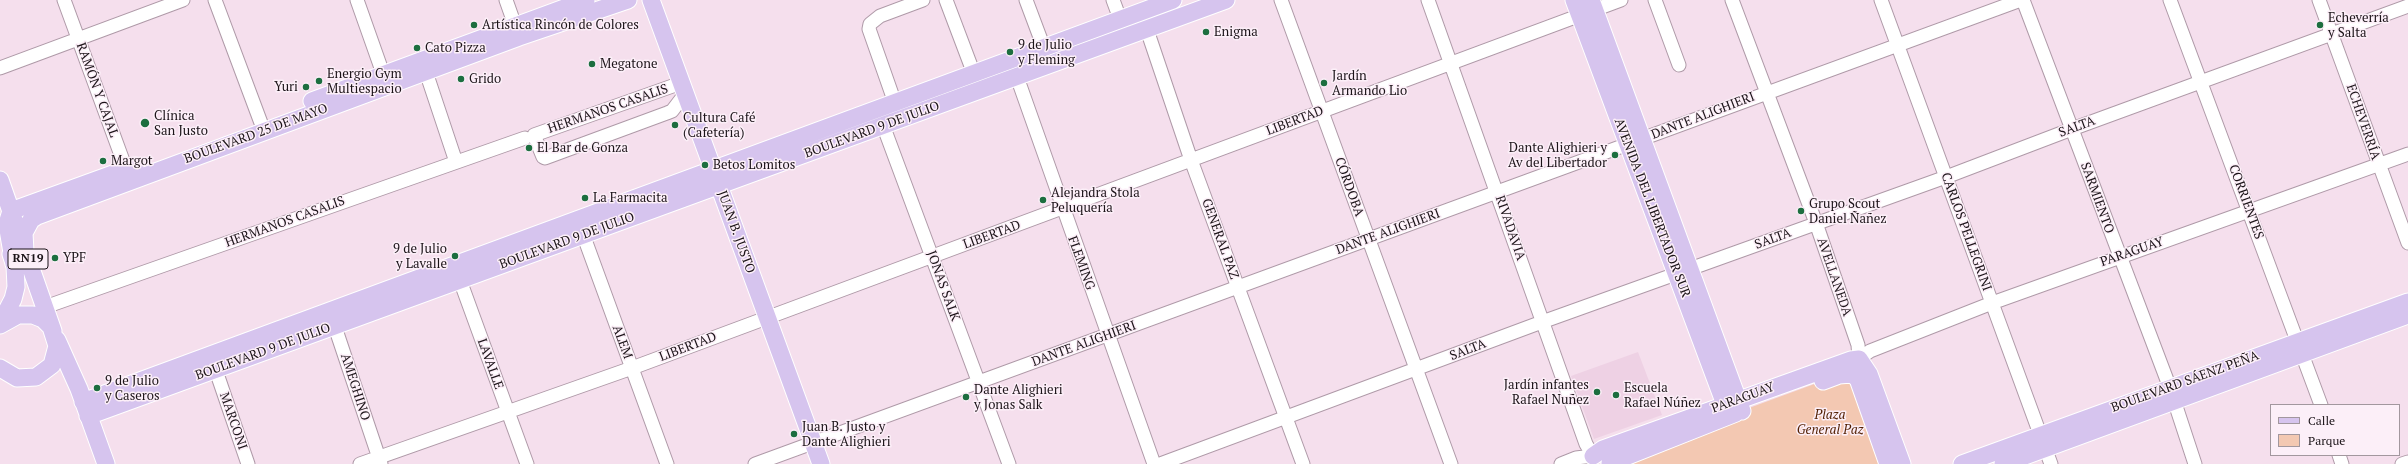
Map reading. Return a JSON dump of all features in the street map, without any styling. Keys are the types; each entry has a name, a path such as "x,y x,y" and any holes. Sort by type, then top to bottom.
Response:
{"main road":[{"name":"BOULEVARD 25 DE MAYO","path":"386,80 426,72 586,0"},
{"name":"BOULEVARD 25 DE MAYO","path":"11,211 129,175 517,32 628,0"},
{"name":"JUAN B. JUSTO","path":"651,0 821,464"},
{"name":"BOULEVARD 9 DE JULIO","path":"83,402 213,363 457,272 578,219 712,168 895,103 1173,0"},
{"name":"BOULEVARD 9 DE JULIO","path":"457,272 583,235 719,187 1147,30 1216,2"},
{"name":"AVENIDA DEL LIBERTADOR SUR","path":"1585,6 1734,408"},
{"name":"BOULEVARD 25 DE MAYO","path":"20,258 24,233 31,220 129,175"},
{"path":"0,180 11,211 7,224 20,258"},
{"name":"RN19","path":"0,224 20,258 45,307 54,333 56,356 45,372"},
{"name":"RN19","path":"0,325 15,293 20,258"},
{"name":"BOULEVARD SÁENZ PEÑA","path":"2003,464 2046,449 2172,394 2300,347 2408,302"},
{"name":"RN19","path":"0,325 12,316 28,314 43,319 54,333"},
{"name":"BOULEVARD SÁENZ PEÑA","path":"2300,347 2408,316"},
{"path":"54,333 83,402 102,463"},
{"name":"PARAGUAY","path":"1610,463 1734,408 1851,360 1856,366"},
{"name":"AVELLANEDA","path":"1856,366 1858,379 1888,464"},
{"name":"AVELLANEDA","path":"1856,366 1869,374 1902,464"},
{"path":"0,368 8,374 22,379"},
{"path":"0,387 22,379 32,378 45,372 61,373 83,402"},
{"name":"PARAGUAY","path":"1593,460 1603,449 1734,408"},
{"name":"BOULEVARD SÁENZ PEÑA","path":"1962,464 2046,449"},
{"path":"1593,460 1610,463"}],"street":[{"name":"RAMÓN Y CAJAL","path":"64,0 129,175"},
{"path":"0,68 183,0"},
{"path":"215,0 262,126"},
{"path":"357,0 386,80"},
{"path":"506,0 517,32"},
{"path":"895,103 869,29 872,20 923,0"},
{"path":"1026,0 1044,48"},
{"path":"1113,0 1120,19"},
{"name":"CÓRDOBA","path":"1281,0 1451,464"},
{"name":"RIVADAVIA","path":"1428,0 1542,322 1593,460"},
{"name":"LIBERTAD","path":"360,464 380,460 1062,209 1450,62 1585,6 1621,0"},
{"path":"1655,0 1679,65"},
{"name":"AVELLANEDA","path":"1732,0 1816,223 1858,345 1856,366"},
{"name":"CARLOS PELLEGRINI","path":"1881,0 2046,449"},
{"name":"DANTE ALIGHIERI","path":"755,464 1635,142 1766,92 2022,0"},
{"name":"SARMIENTO","path":"2022,0 2172,394 2195,464"},
{"name":"CORRIENTES","path":"2170,0 2321,404"},
{"name":"ECHEVERRÍA","path":"2319,0 2408,243"},
{"path":"947,1 974,74"},
{"name":"SALTA","path":"1160,464 1542,322 1946,177 2072,129 2408,6"},
{"name":"GENERAL PAZ","path":"1141,12 1191,160 1303,464"},
{"name":"FLEMING","path":"1011,60 1062,209 1154,464"},
{"path":"426,72 456,162"},
{"name":"HERMANOS CASALIS","path":"45,307 529,137 683,89"},
{"name":"HERMANOS CASALIS","path":"529,137 543,157 667,114 672,111 683,89"},
{"name":"JONAS SALK","path":"877,109 1009,464"},
{"name":"PARAGUAY","path":"1856,366 1870,351 1992,303 2408,154"},
{"name":"ALEM","path":"578,219 667,464"},
{"name":"LAVALLE","path":"457,272 527,464"},
{"name":"AMEGHINO","path":"332,318 380,460"},
{"name":"MARCONI","path":"213,363 248,464"},
{"name":"PARAGUAY","path":"1560,464 1576,458 1593,460"},
{"path":"2402,464 2408,462"}],"shaded area":[{"name":"Escuela Rafael Núñez","path":"1638,352 1662,415 1594,439 1571,376"}],"green space":[{"name":"Plaza General Paz","path":"1852,374 1888,464 1609,464 1749,408 1839,375"}],"place":[{"name":"Artística Rincón de Colores","path":"474,25"},
{"name":"Echeverría y Salta","path":"2320,25"},
{"name":"Enigma","path":"1206,32"},
{"name":"Cato Pizza","path":"417,48"},
{"name":"9 de Julio y Fleming","path":"1010,52"},
{"name":"Megatone","path":"592,64"},
{"name":"Grido","path":"461,79"},
{"name":"Energio Gym Multiespacio","path":"319,81"},
{"name":"Jardín Armando Lio","path":"1324,83"},
{"name":"Yuri","path":"306,87"},
{"name":"Clínica San Justo","path":"145,123"},
{"name":"Cultura Café (Cafetería)","path":"675,125"},
{"name":"El Bar de Gonza","path":"529,148"},
{"name":"Dante Alighieri y Av del Libertador","path":"1615,155"},
{"name":"Margot","path":"103,161"},
{"name":"Betos Lomitos","path":"705,165"},
{"name":"La Farmacita","path":"585,198"},
{"name":"Alejandra Stola Peluquería","path":"1043,200"},
{"name":"Grupo Scout Daniel Ñañez","path":"1801,211"},
{"name":"9 de Julio y Lavalle","path":"455,256"},
{"name":"YPF","path":"55,258"},
{"name":"9 de Julio y Caseros","path":"97,388"},
{"name":"Jardín infantes Rafael Nuñez","path":"1597,392"},
{"name":"Escuela Rafael Núñez","path":"1616,395"},
{"name":"Dante Alighieri y Jonas Salk","path":"966,397"},
{"name":"Juan B. Justo y Dante Alighieri","path":"794,434"}]}
